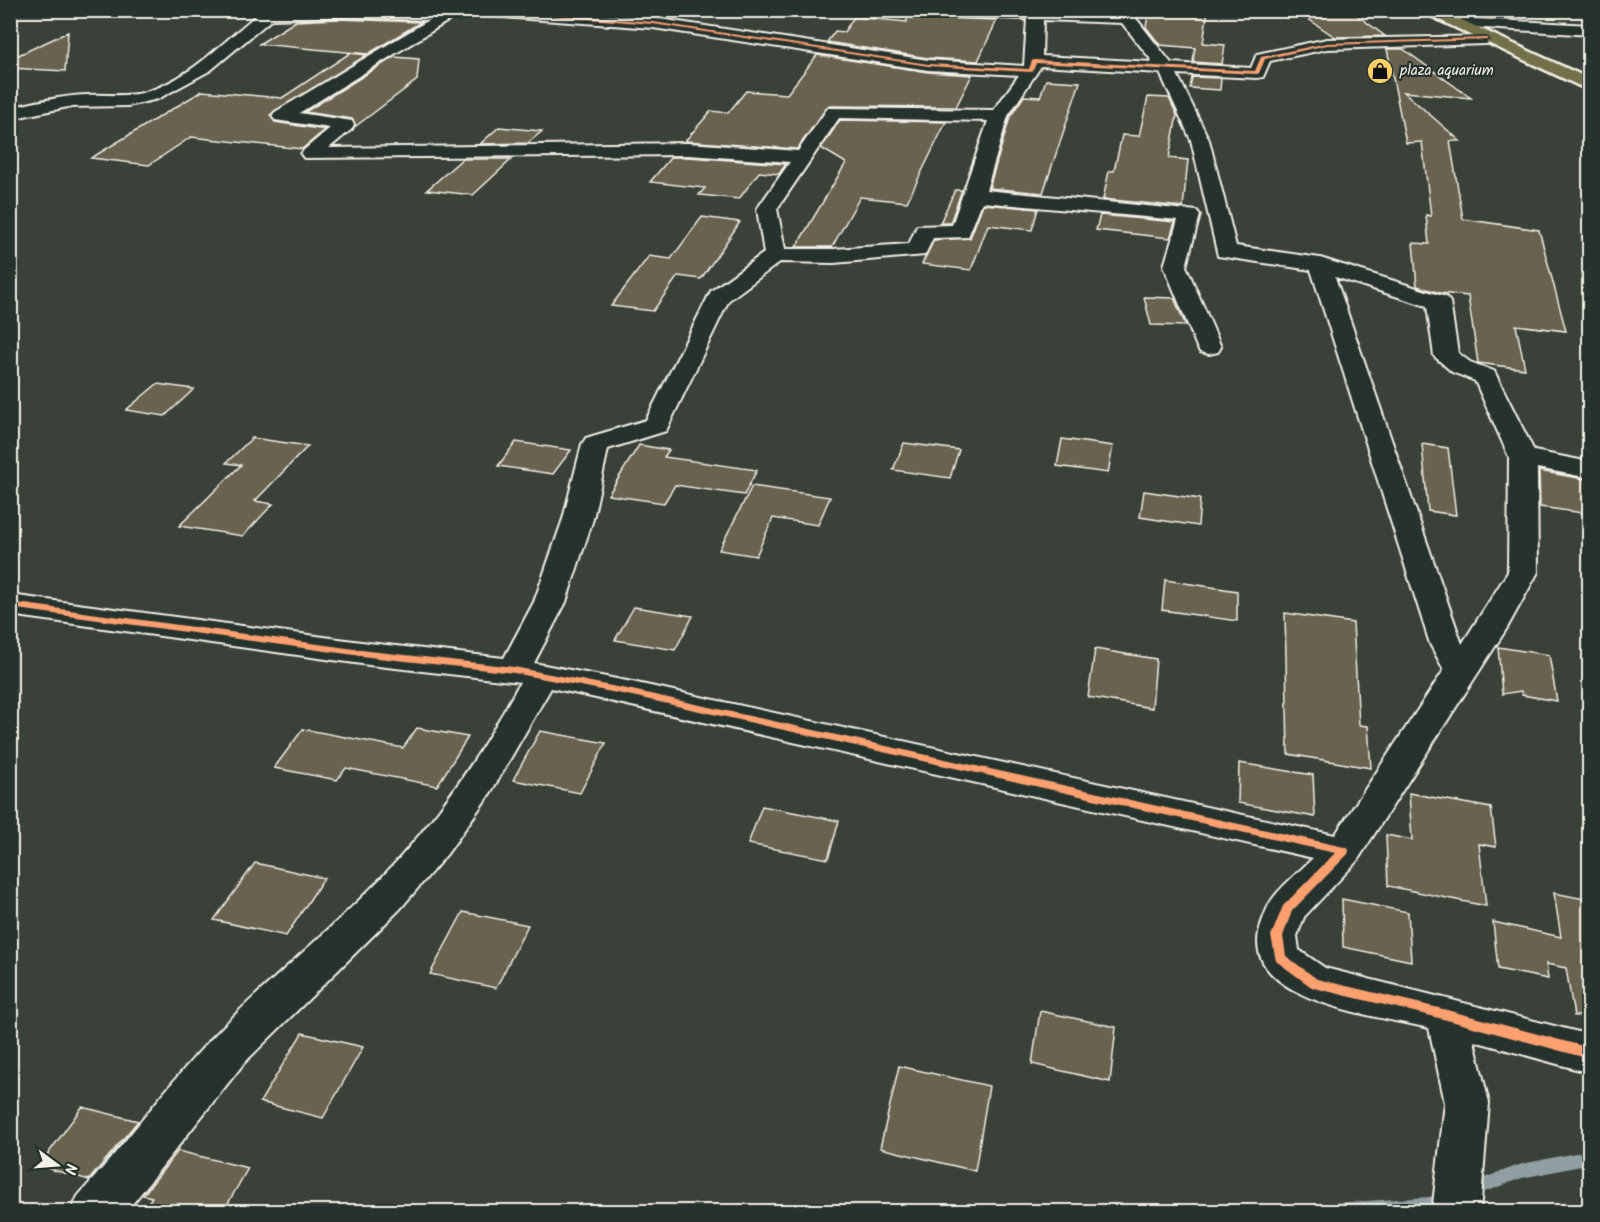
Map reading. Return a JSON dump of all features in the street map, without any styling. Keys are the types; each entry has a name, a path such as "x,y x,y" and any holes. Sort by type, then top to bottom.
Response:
{"highway":[{"path":"1426,10 1590,86"}],"street":[{"path":"245,10 268,14 339,11 445,17"},
{"path":"465,10 445,17 281,116 345,125 311,154 688,149 804,157"},
{"path":"475,10 653,23 928,65 1166,68 1257,73 1263,58 1327,44 1486,39"},
{"path":"915,10 1035,15 1126,14 1166,68 1200,140 1226,251 1320,265 1438,302 1446,356 1461,367 1485,376 1523,457 1523,572 1496,620 1344,851 1287,909 1277,936 1280,958 1314,983 1448,1015 1590,1054"},
{"path":"10,114 84,100 132,100 158,93 192,74 240,40 268,14"},
{"path":"95,1212 122,1184 228,1051 382,900 433,845 504,746 578,519 596,444 657,425 719,296 776,255 834,256 917,250 925,231 960,232 999,116 1033,66 1035,15"},
{"path":"1451,23 1590,30"},
{"path":"776,255 767,209 834,112 999,116"},
{"path":"974,195 1190,215 1175,266 1209,348"},
{"path":"1320,265 1446,644 1461,670"},
{"path":"1523,457 1590,470"},
{"path":"10,605 369,654 528,672 1344,851"},
{"path":"1448,1015 1467,1103 1456,1212"}],"building":[{"path":"1149,10 1208,10 1203,43 1225,45 1222,64 1193,62 1195,48 1160,45 1146,27"},
{"path":"1295,10 1350,10 1385,36 1335,37"},
{"path":"907,12 915,17 997,20 978,61 928,58 827,42 835,31 844,32 854,17 907,22"},
{"path":"338,19 421,22 368,54 259,44 296,21"},
{"path":"68,32 65,71 10,68 10,59"},
{"path":"1387,49 1403,49 1471,98 1404,92 1460,141 1450,141 1463,219 1539,230 1566,331 1516,325 1525,369 1478,363 1468,296 1440,293 1417,286 1413,243 1429,244 1426,215 1431,216 1422,142 1406,143"},
{"path":"350,53 367,55 270,115 275,122 325,130 302,149 191,137 149,165 91,158 202,91 282,98"},
{"path":"817,55 928,72 972,75 956,107 828,106 797,149 685,141 711,111 728,113 746,91 787,94"},
{"path":"394,57 419,59 417,80 356,126 352,119 305,112"},
{"path":"1192,77 1221,78 1220,90 1190,88"},
{"path":"1046,80 1080,82 1043,193 989,188 1010,117 1024,96 1040,97"},
{"path":"1148,97 1169,98 1177,115 1169,158 1188,160 1183,207 1103,199 1109,171 1114,171 1122,135 1139,136"},
{"path":"840,120 946,122 907,202 860,197 832,247 796,247 846,163 821,148"},
{"path":"499,127 542,131 528,143 480,144"},
{"path":"671,157 786,164 779,174 759,172 739,199 699,195 705,188 650,182"},
{"path":"462,159 512,159 473,195 427,190"},
{"path":"955,190 962,190 950,223 940,223"},
{"path":"983,204 1038,209 1032,230 988,225 971,270 922,264 934,240 970,238"},
{"path":"1100,215 1175,222 1170,238 1096,230"},
{"path":"702,217 740,222 701,279 678,276 653,311 611,306 649,256 671,259"},
{"path":"1144,297 1174,298 1186,326 1151,325"},
{"path":"157,384 194,389 165,416 126,410"},
{"path":"252,438 308,446 255,501 273,504 243,536 179,526 241,465 226,463"},
{"path":"1062,439 1113,446 1108,473 1057,466"},
{"path":"516,442 571,450 553,474 498,466"},
{"path":"904,443 959,450 950,478 893,470"},
{"path":"1422,444 1448,448 1456,515 1428,511"},
{"path":"639,445 669,450 664,457 757,470 744,495 675,485 664,503 608,495"},
{"path":"1539,471 1590,480 1590,514 1540,507"},
{"path":"752,486 830,497 818,525 773,518 756,556 719,550"},
{"path":"1144,491 1200,499 1198,526 1140,517"},
{"path":"1165,580 1237,591 1237,621 1162,610"},
{"path":"634,607 693,616 675,650 615,640"},
{"path":"1285,613 1353,623 1359,725 1368,726 1371,768 1288,754"},
{"path":"1498,647 1549,655 1557,701 1522,695 1521,691 1502,694"},
{"path":"1095,649 1156,659 1152,708 1088,697"},
{"path":"417,728 468,737 437,786 346,768 337,780 274,768 303,729 403,748"},
{"path":"540,731 606,743 580,793 513,780"},
{"path":"1239,763 1313,775 1315,817 1238,803"},
{"path":"1409,793 1491,808 1496,847 1479,844 1486,906 1388,886 1386,835 1412,840"},
{"path":"762,806 839,821 828,859 748,844"},
{"path":"255,863 324,878 286,936 214,920"},
{"path":"1554,893 1590,900 1590,1015 1574,1016 1566,968 1546,964 1548,979 1498,969 1493,922 1561,937"},
{"path":"1342,899 1408,912 1411,961 1343,947"},
{"path":"463,912 528,925 496,988 430,974"},
{"path":"1040,1011 1116,1027 1110,1082 1032,1064"},
{"path":"302,1033 363,1047 323,1118 260,1102"},
{"path":"899,1066 989,1086 975,1171 880,1148"},
{"path":"82,1107 138,1121 89,1180 39,1166"},
{"path":"178,1151 248,1168 223,1212 142,1212 152,1197 143,1195"}],"waterway":[{"path":"1471,1190 1522,1171 1590,1157"},
{"path":"1317,1212 1430,1204 1445,1199"}],"cycle path":[{"path":"475,10 653,23 928,65 1031,71 1034,61 1257,73 1263,58 1327,44 1486,39"},
{"path":"10,605 369,654 514,670 632,693 1344,851 1287,909 1277,936 1280,958 1314,983 1447,1015 1590,1054"}],"place":[{"name":"plaza aquarium","path":"1380,71"}]}
